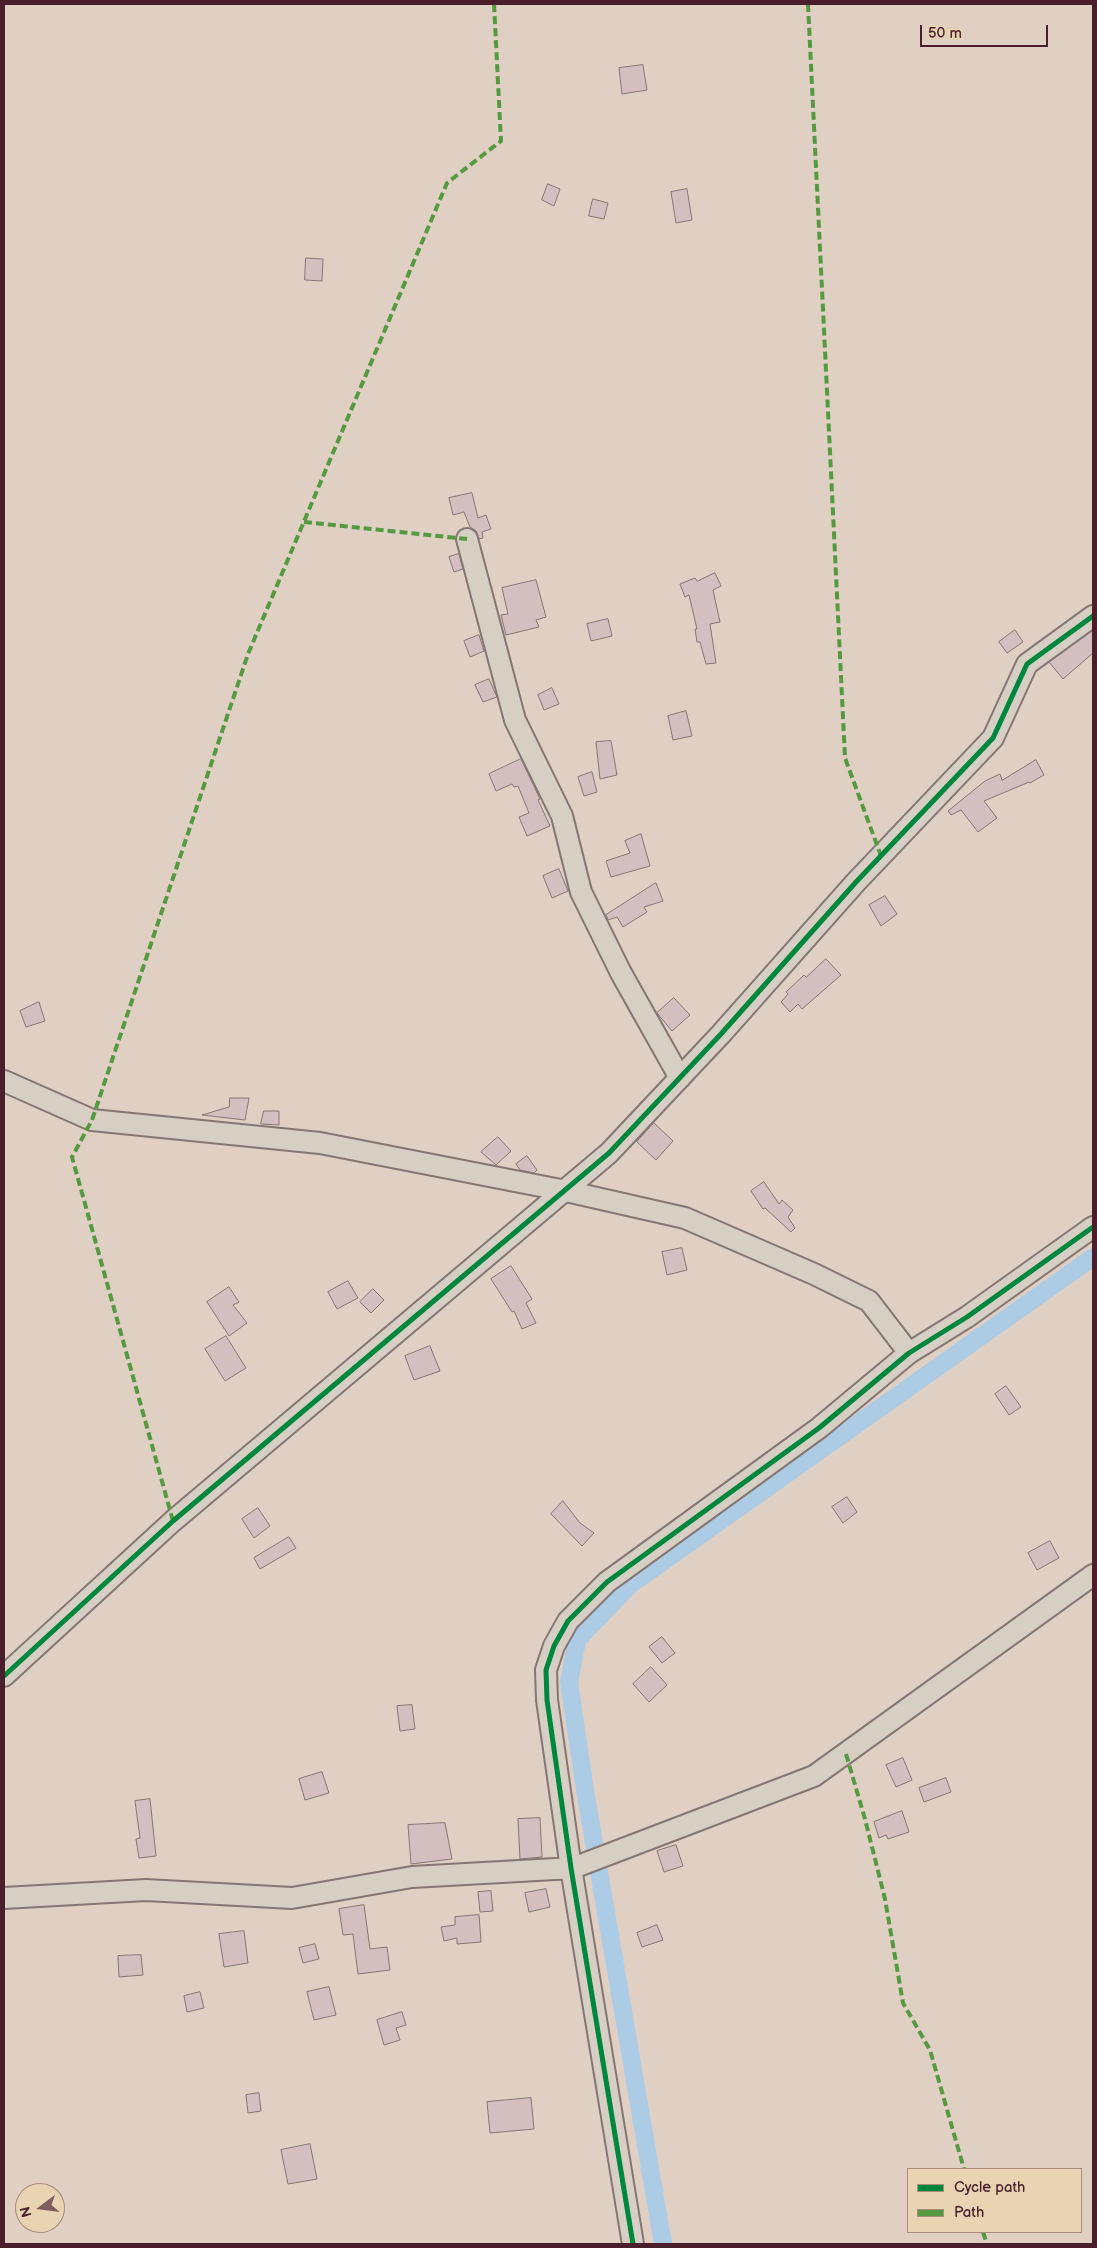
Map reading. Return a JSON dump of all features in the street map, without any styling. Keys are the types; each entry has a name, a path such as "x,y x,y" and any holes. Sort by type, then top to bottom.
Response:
{"street":[{"path":"467,539 515,720 562,816 582,892 621,973 680,1078"},
{"path":"4,1676 173,1521 610,1153 856,882 993,738 1027,664 1093,616"},
{"path":"4,1081 92,1120 320,1144 566,1191 685,1218 814,1274 869,1301 909,1353"},
{"path":"633,2244 572,1868 547,1700 546,1670 554,1646 568,1621 606,1582 819,1428 909,1353 967,1317 1093,1226"},
{"path":"4,1898 146,1890 292,1898 412,1877 572,1868 814,1776 1093,1575"}],"building":[{"path":"643,65 647,90 622,94 619,68"},
{"path":"548,184 560,189 554,206 542,200"},
{"path":"687,189 692,220 676,223 671,192"},
{"path":"593,199 608,203 604,219 589,216"},
{"path":"306,258 323,259 322,281 305,280"},
{"path":"472,493 478,518 486,515 491,529 482,532 483,538 479,539 476,531 470,527 464,512 453,515 449,498"},
{"path":"459,554 463,569 454,572 449,557"},
{"path":"715,573 721,586 713,590 720,622 710,624 716,663 706,664 700,642 697,642 695,629 697,629 689,595 685,597 680,584 695,578 697,581"},
{"path":"536,580 546,617 536,620 539,627 506,635 501,615 508,614 502,588"},
{"path":"608,619 612,636 591,641 587,624"},
{"path":"1015,630 1023,642 1007,653 999,642"},
{"path":"1093,630 1093,653 1063,679 1049,662"},
{"path":"479,635 484,651 470,657 464,641"},
{"path":"489,679 497,697 483,702 475,685"},
{"path":"552,688 559,704 544,710 538,695"},
{"path":"686,711 692,736 673,740 668,716"},
{"path":"611,741 617,775 600,779 596,742"},
{"path":"521,759 540,799 538,800 550,826 527,836 519,817 529,813 518,786 514,787 512,784 496,791 489,774"},
{"path":"1036,760 1044,775 1030,783 984,801 997,818 978,832 961,810 951,815 948,811 985,781 1000,774 1002,780"},
{"path":"592,772 597,792 584,796 578,777"},
{"path":"641,834 650,866 611,877 606,861 630,853 625,841"},
{"path":"559,869 568,891 552,898 543,876"},
{"path":"656,883 663,901 644,907 647,912 623,927 617,917 608,920 606,915"},
{"path":"885,896 897,914 881,926 869,905"},
{"path":"826,959 841,975 802,1009 798,1004 790,1012 781,1002 788,994 786,992 804,975 806,977"},
{"path":"674,998 690,1015 672,1031 657,1013"},
{"path":"39,1002 45,1021 26,1027 20,1011"},
{"path":"230,1098 249,1098 245,1120 202,1115 229,1107"},
{"path":"264,1111 279,1111 279,1125 261,1124"},
{"path":"654,1123 673,1141 656,1160 637,1142"},
{"path":"498,1137 511,1151 496,1165 481,1152"},
{"path":"527,1156 537,1170 534,1173 520,1170 516,1164"},
{"path":"764,1182 779,1204 782,1200 793,1210 788,1217 795,1228 791,1232 765,1208 763,1209 751,1191"},
{"path":"682,1248 687,1270 667,1275 662,1252"},
{"path":"511,1266 532,1299 526,1303 536,1323 522,1329 514,1311 512,1312 491,1279"},
{"path":"348,1281 358,1298 337,1309 328,1292"},
{"path":"229,1287 239,1302 233,1305 247,1323 229,1336 207,1302"},
{"path":"373,1289 384,1300 371,1313 360,1302"},
{"path":"226,1336 246,1368 225,1381 205,1349"},
{"path":"430,1346 440,1371 414,1380 405,1356"},
{"path":"1006,1386 1021,1407 1009,1415 995,1394"},
{"path":"847,1497 857,1512 843,1523 832,1507"},
{"path":"563,1501 580,1523 594,1533 582,1546 551,1514"},
{"path":"258,1508 270,1526 254,1538 242,1519"},
{"path":"289,1537 296,1548 260,1569 254,1558"},
{"path":"1050,1541 1059,1558 1037,1570 1028,1553"},
{"path":"662,1637 675,1653 662,1663 649,1647"},
{"path":"651,1667 667,1685 649,1702 633,1684"},
{"path":"412,1705 415,1729 400,1731 397,1706"},
{"path":"903,1758 912,1780 896,1787 886,1765"},
{"path":"322,1772 329,1793 305,1800 299,1779"},
{"path":"946,1778 951,1792 924,1802 919,1788"},
{"path":"150,1799 156,1856 139,1858 136,1839 140,1838 135,1801"},
{"path":"902,1811 909,1832 888,1839 886,1835 879,1838 874,1822"},
{"path":"540,1818 542,1857 520,1859 518,1819"},
{"path":"445,1823 452,1859 411,1864 408,1825"},
{"path":"676,1845 683,1866 664,1872 657,1851"},
{"path":"546,1889 550,1907 529,1912 525,1893"},
{"path":"491,1891 493,1911 480,1912 478,1892"},
{"path":"364,1905 370,1949 387,1947 390,1970 358,1974 353,1934 343,1935 339,1909"},
{"path":"479,1915 481,1942 457,1944 457,1938 444,1941 441,1927 455,1925 455,1917"},
{"path":"657,1925 663,1940 642,1947 637,1933"},
{"path":"244,1931 248,1963 224,1967 219,1934"},
{"path":"315,1944 319,1959 303,1963 299,1948"},
{"path":"141,1955 143,1975 119,1977 118,1956"},
{"path":"329,1987 336,2015 314,2020 307,1992"},
{"path":"200,1992 204,2008 187,2012 184,1996"},
{"path":"402,2012 406,2025 396,2028 400,2040 384,2045 377,2020"},
{"path":"259,2093 261,2111 248,2113 246,2095"},
{"path":"531,2098 534,2129 490,2133 487,2102"},
{"path":"310,2144 317,2179 288,2184 281,2150"}],"waterway":[{"path":"663,2244 585,1790 569,1682 577,1640 630,1585 1093,1257"}],"marked path":[{"path":"173,1521 72,1157 92,1120 248,654 447,183 501,141 494,4"},
{"path":"808,4 845,758 881,856"},
{"path":"304,522 467,539"},
{"path":"846,1754 885,1899 903,2003 930,2050 964,2168"},
{"path":"983,2233 987,2244"}],"cycle path":[{"path":"4,1676 173,1521 609,1153 721,1034 856,882 993,738 1027,664 1093,616"},
{"path":"633,2244 571,1868 547,1700 546,1670 554,1646 568,1621 607,1582 819,1428 909,1353 967,1317 1093,1227"}]}
